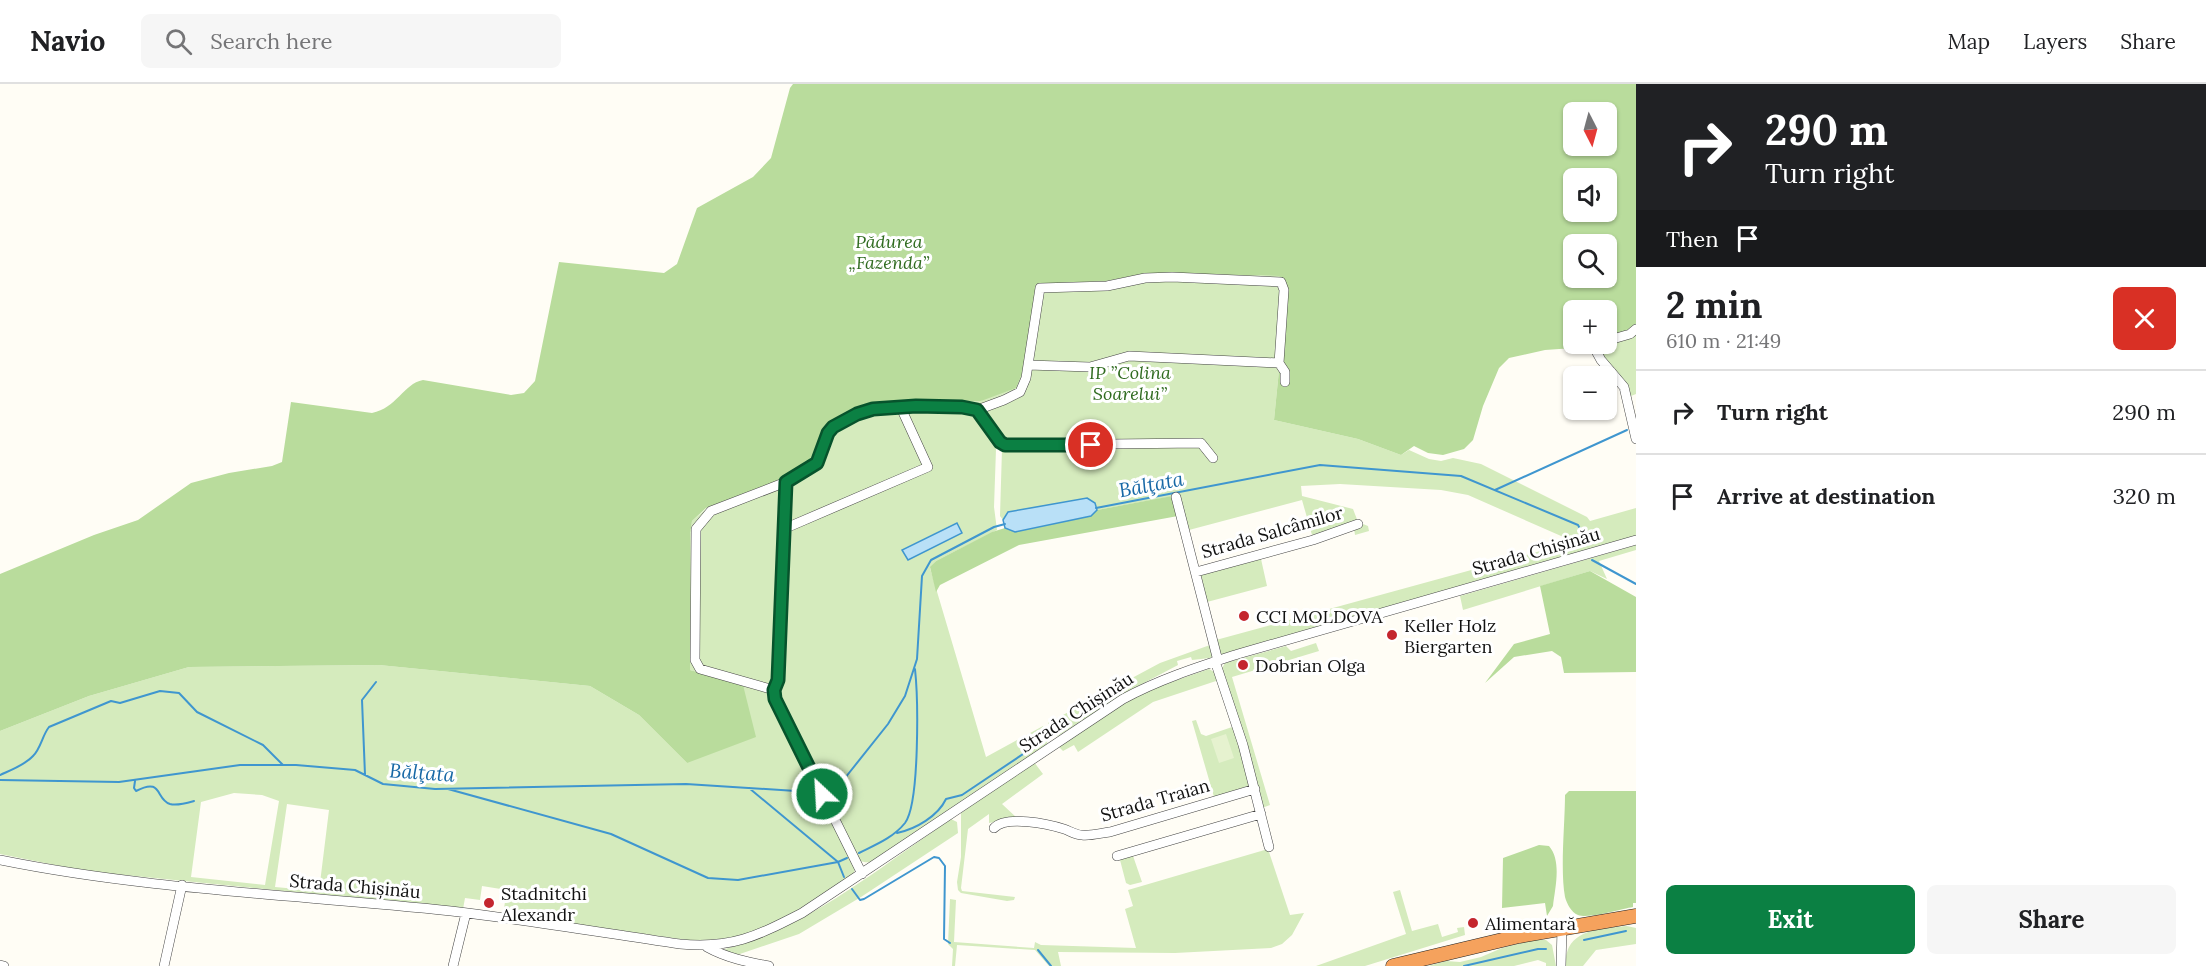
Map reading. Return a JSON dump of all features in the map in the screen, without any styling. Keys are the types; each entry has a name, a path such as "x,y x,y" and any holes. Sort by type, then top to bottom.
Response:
{"highway":[{"path":"1393,966 1479,945 1636,916"}],"street":[{"path":"774,690 700,669 695,660 696,528 711,511 786,482 817,463 828,433 833,427 857,414 873,409 916,406 962,407 977,410 1020,392 1026,378 1040,288 1107,286 1145,278 1172,277 1281,282 1284,290 1279,363 1285,372 1285,382"},
{"path":"1617,338 1630,334 1636,329"},
{"path":"1598,354 1624,387 1636,439"},
{"path":"1028,365 1090,367 1129,356 1279,363"},
{"path":"786,528 928,467 901,408"},
{"path":"977,410 1000,442 1005,445 1201,442 1213,458"},
{"path":"786,482 786,528 775,699 862,874"},
{"name":"Strada Salcâmilor","path":"1176,497 1217,661"},
{"name":"Strada Salcâmilor","path":"1196,572 1313,540 1358,524"},
{"name":"Strada Chișinău","path":"0,860 39,868 183,885 466,913 707,947 724,944 768,930 802,913 1123,699 1173,675 1636,540"},
{"path":"1217,661 1255,789 1269,847"},
{"name":"Strada Traian","path":"994,828 1009,821 1028,822 1047,824 1086,836 1255,789"},
{"path":"1117,856 1261,814"},
{"path":"164,966 183,885"},
{"path":"453,966 466,913"},
{"path":"1561,966 1562,928"},
{"name":"Strada Chișinău","path":"707,947 736,960 769,966"}],"green space":[{"name":"Pădurea „Fazenda”","path":"793,84 1636,84 1636,327 1617,334 1617,300 1563,300 1563,349 1545,350 1509,358 1499,368 1483,406 1473,440 1464,449 1443,455 1428,453 1414,446 1401,455 1358,439 1274,420 1287,290 1279,276 1148,273 1106,281 1036,284 1023,371 1016,388 981,401 862,405 830,422 820,440 814,460 774,482 706,508 692,521 690,670 743,685 756,737 687,763 639,715 590,686 379,665 189,667 89,696 0,731 0,574 94,535 138,520 191,483 282,462 291,402 372,413 388,406 410,386 423,380 511,395 524,393 535,381 559,262 664,273 677,264 697,208 753,177 771,158"},
{"name":"IP ”Colina Soarelui”","path":"1148,273 1279,276 1287,290 1274,420 1358,439 1401,455 1409,450 1429,459 1441,461 1453,458 1481,464 1587,517 1590,521 1636,508 1636,536 1221,656 1216,640 1570,543 1568,539 1468,495 1441,490 1340,484 1301,486 1302,496 1353,509 1358,522 1312,535 1302,500 1189,530 1180,495 1097,510 1095,503 1008,512 1003,520 1000,516 1002,449 996,449 994,507 997,530 936,561 930,568 986,757 1043,726 1048,740 1046,746 873,862 866,862 859,860 854,852 803,745 855,869 853,875 784,918 754,931 732,937 687,940 503,914 507,890 482,886 480,900 465,898 463,909 85,871 0,854 0,731 89,696 189,667 379,665 590,686 639,715 687,763 703,674 690,670 692,521 707,508 774,482 814,460 820,440 830,422 862,405 981,401 1023,371 1036,284 1106,281","holes":["234,793 262,795 279,801 265,885 191,877 201,802","287,804 329,810 319,891 275,887"]},
{"path":"1636,331 1636,394 1631,396 1617,377 1617,366 1609,366 1602,357 1601,354 1617,354 1617,339"},
{"path":"1172,496 1178,516 1019,545 940,585 936,592 930,567 936,561 992,532 1005,528 1015,532 1091,516 1097,510"},
{"path":"1358,522 1368,526 1369,531 1355,535 1354,528"},
{"path":"1636,545 1636,550 1599,561 1607,579 1590,571 1463,610 1460,596"},
{"path":"1261,559 1267,586 1207,602 1201,575"},
{"path":"1590,571 1636,597 1636,672 1564,673 1561,657 1552,651 1514,657 1485,683 1514,644 1550,634 1540,586"},
{"path":"1316,643 1319,651 1232,677 1270,805 1262,808 1221,670 1225,663 1286,646 1291,651"},
{"path":"1210,645 1213,656 1210,658 1192,660 1191,657 1177,661 1178,665 1127,692 1058,736 1053,735 1048,723 1160,663"},
{"path":"1209,669 1216,673 1219,680 1153,702 1078,752 1074,745 1063,751 1059,747 1124,703 1148,690"},
{"path":"1196,720 1201,734 1206,736 1232,727 1234,723 1251,785 1214,797 1192,721"},
{"path":"1226,734 1234,758 1219,763 1211,739"},
{"path":"1034,762 1043,774 1002,804 1017,818 989,823 989,814 968,829 962,891 1015,897 1014,900 1007,901 961,893 957,882 961,857 961,813"},
{"path":"1569,791 1636,791 1636,903 1633,903 1633,907 1583,916 1576,914 1568,905 1565,897 1563,861 1565,795"},
{"path":"951,819 957,822 958,833 861,897 799,934 734,956 726,953 725,949 756,939 815,911"},
{"path":"1539,845 1549,846 1557,867 1553,906 1547,916 1545,903 1502,908 1503,858"},
{"path":"1268,849 1290,915 1304,913 1292,935 1282,944 1271,948 1175,953 1058,952 1061,966 1049,966 1035,950 957,945 955,966 952,966 953,949 948,944 950,899 956,900 954,942 1034,948 1035,942 1041,945 1136,948 1125,909 1133,906 1128,890"},
{"path":"1132,853 1142,882 1130,885 1126,883 1120,860 1123,856"},
{"path":"1400,890 1412,931 1438,924 1442,937 1458,932 1457,928 1464,927 1465,935 1365,966 1316,966 1406,934 1393,892"},
{"path":"1627,926 1636,928 1636,944 1596,950 1583,966 1564,966 1569,947 1580,936 1595,930"},
{"path":"1533,940 1546,940 1552,945 1556,966 1546,966 1546,963 1538,960 1514,966 1428,966 1446,961 1460,962 1481,957 1502,948"}],"water":[{"path":"1087,498 1095,503 1097,510 1091,516 1015,532 1005,528 1003,520 1008,512"},
{"path":"957,523 962,533 908,560 902,550"}],"waterway":[{"name":"Bălţata","path":"1495,490 1627,430"},
{"name":"Bălţata","path":"1096,508 1320,465 1461,476 1578,525 1588,544"},
{"name":"Bălţata","path":"829,786 845,778 888,724 905,696 917,659 922,576 931,560 994,527 1005,524"},
{"path":"1592,560 1636,584"},
{"path":"859,853 895,833 905,823 910,812 917,749 915,669"},
{"path":"365,775 362,700 376,682"},
{"path":"0,775 30,759 49,727 111,701 120,703 160,691 179,693 197,712 263,745 283,765"},
{"path":"897,833 926,821 938,811 946,799 962,795 1044,740"},
{"name":"Bălţata","path":"0,780 119,782 240,765 296,765 355,770 383,784 435,789 686,784 811,792"},
{"path":"135,781 136,791 151,786 158,790 162,798 170,804 194,801"},
{"path":"749,788 838,862 844,877"},
{"path":"448,789 611,834 708,878 738,880 838,862 847,858"},
{"path":"852,889 860,900 864,899 934,857 939,858 945,866 944,939 950,943"},
{"path":"1584,940 1626,931"},
{"path":"1464,966 1546,949"},
{"path":"1038,950 1051,966"}],"place":[{"name":"CCI MOLDOVA","path":"1244,616"},
{"name":"Keller Holz Biergarten","path":"1392,635"},
{"name":"Dobrian Olga","path":"1243,665"},
{"name":"Stadnitchi Alexandr","path":"489,903"},
{"name":"Alimentară","path":"1473,923"}],"route":[{"path":"822,794 775,699 786,528 786,482 817,463 828,433 833,427 857,414 873,409 916,406 962,407 977,410 1000,442 1005,445 1091,445"}]}
